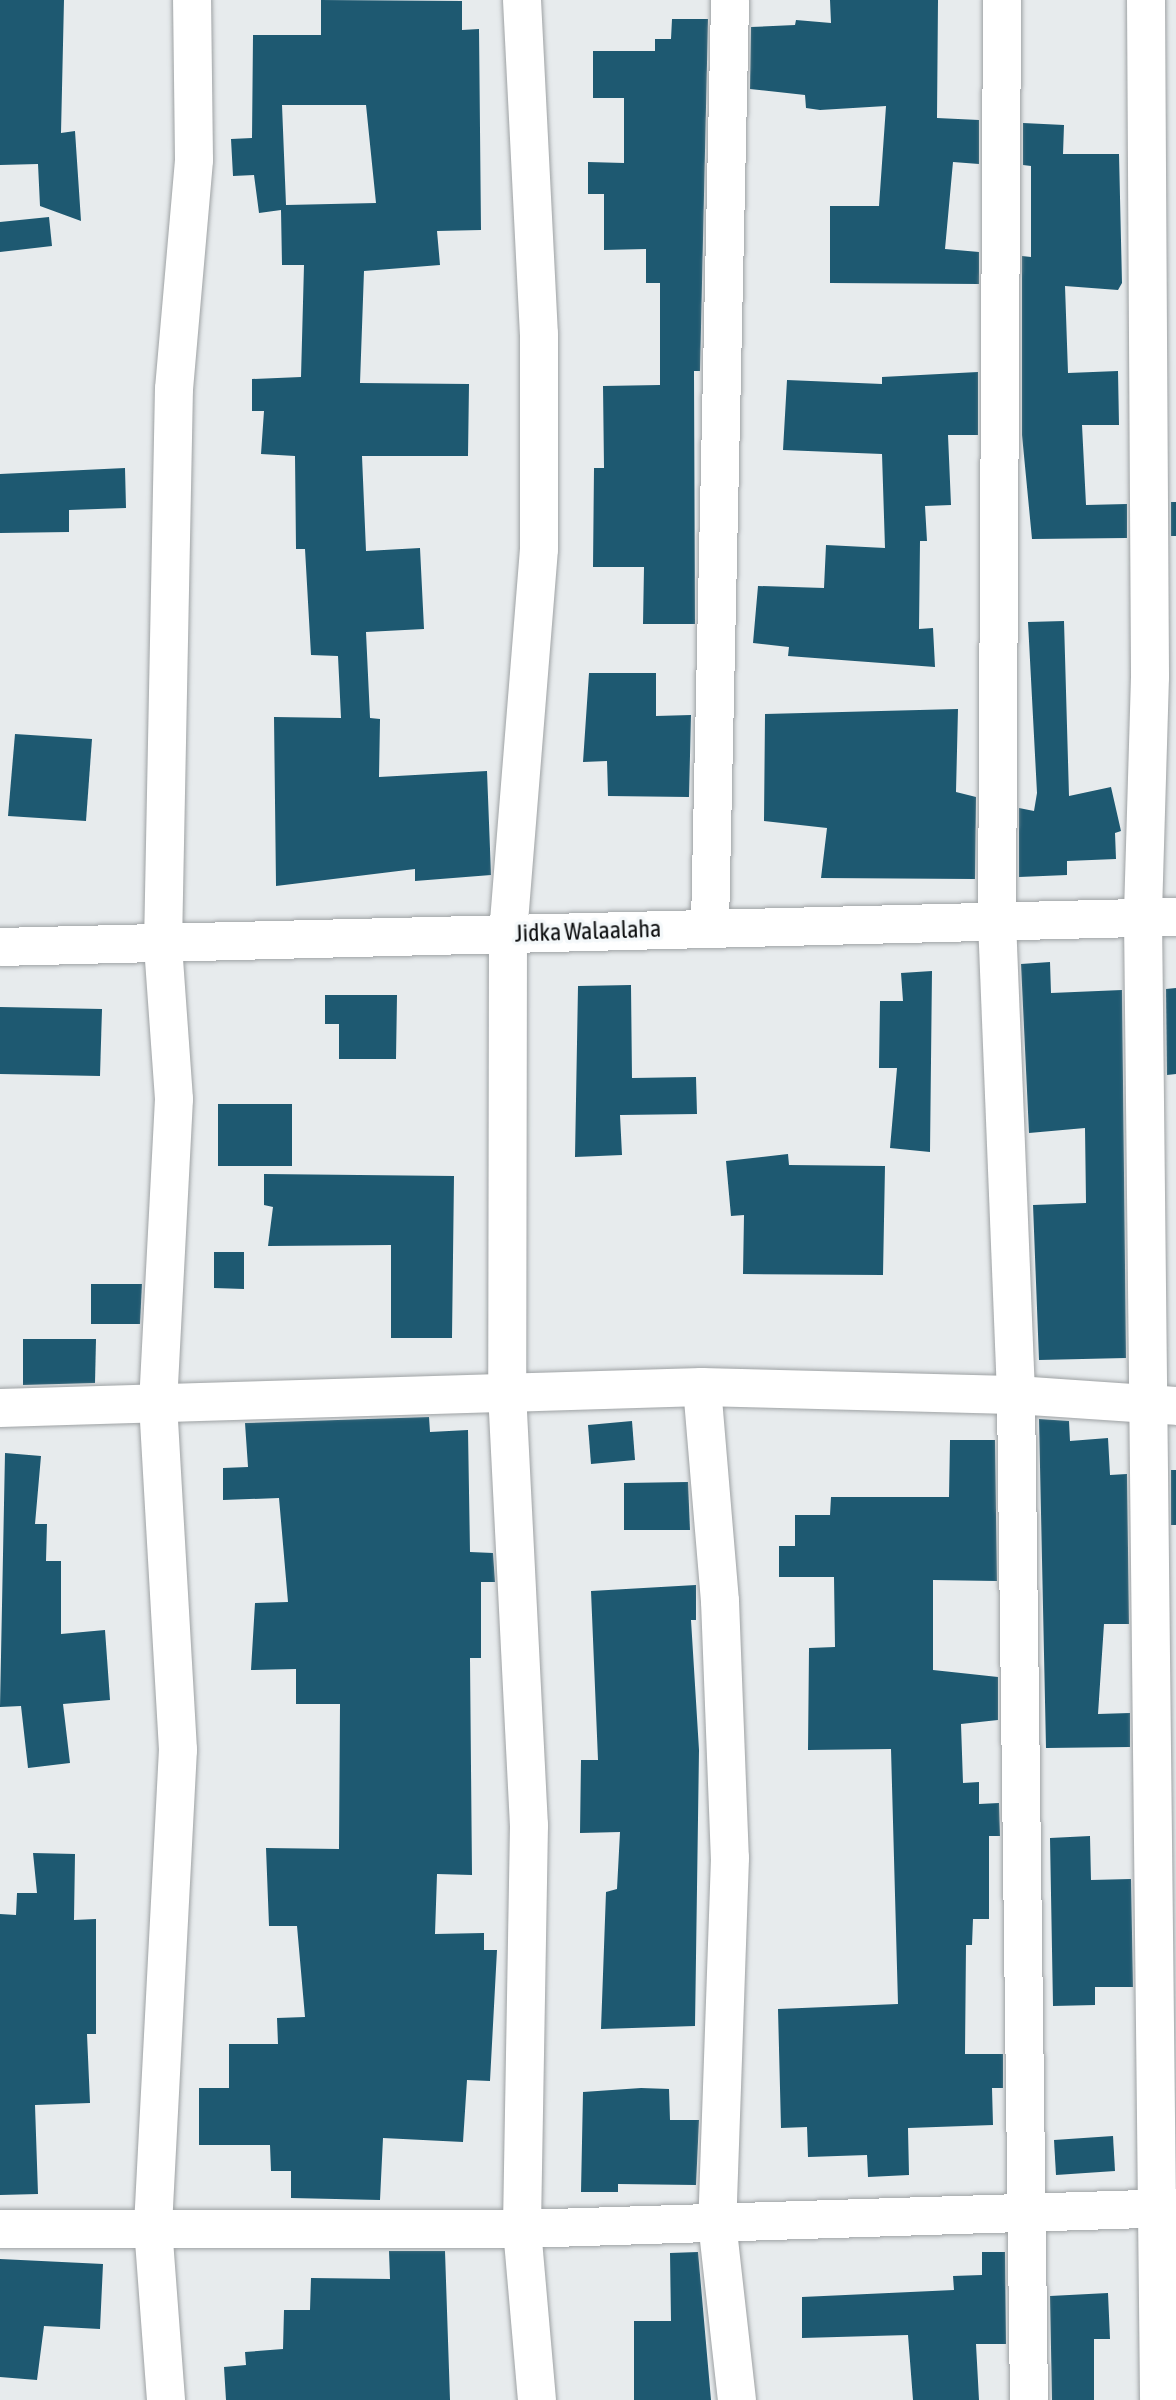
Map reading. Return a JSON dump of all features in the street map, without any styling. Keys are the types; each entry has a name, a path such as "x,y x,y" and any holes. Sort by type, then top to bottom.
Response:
{"street":[{"path":"166,2400 153,2226 178,1750 158,1405 174,1099 163,944 174,389 194,160 192,0"},
{"path":"522,0 538,334 538,549 508,934 507,1392 529,1825 522,2229 537,2400"},
{"path":"709,926 730,0"},
{"path":"1002,0 997,921 1016,1395 1029,2400"},
{"path":"1146,0 1150,677 1160,917 1165,2209 1159,2400"},
{"name":"Jidka Walaalaha","path":"0,947 709,926 1160,917"},
{"path":"0,1408 702,1387 1016,1395 1162,1407"},
{"path":"702,1387 720,1601 730,1858 718,2222 737,2400"},
{"path":"0,2229 153,2226 522,2229 718,2222 1027,2217 1165,2209"}],"building":[{"path":"0,0 64,0 61,133 75,131 81,221 40,206 38,164 0,165"},
{"path":"321,0 462,1 462,30 479,29 481,230 437,231 440,265 364,271 360,383 469,384 468,456 362,456 366,551 420,548 424,629 366,632 370,718 380,719 379,777 487,771 491,875 415,881 415,869 276,886 274,717 341,718 338,656 311,655 305,549 296,549 295,456 261,454 264,411 252,411 252,379 301,377 304,265 282,265 281,210 259,213 254,175 233,176 231,139 252,138 253,35 321,35","holes":["282,105 366,105 376,203 286,205"]},
{"path":"830,0 938,0 937,118 979,120 979,164 953,162 945,249 979,252 979,284 830,283 830,206 879,206 886,106 820,110 806,108 805,95 750,89 751,27 795,25 796,20 831,23"},
{"path":"672,19 708,19 700,371 694,371 695,624 643,624 644,567 593,567 594,468 604,468 603,386 660,385 660,283 646,283 646,249 604,250 604,194 588,194 588,162 624,163 624,98 593,98 593,51 655,51 655,39 671,39"},
{"path":"1023,123 1064,125 1063,154 1119,154 1122,283 1118,290 1065,286 1068,373 1118,371 1119,425 1082,425 1086,505 1127,504 1127,538 1032,539 1022,435 1022,256 1031,257 1031,166 1023,165"},
{"path":"49,217 52,246 0,252 0,222"},
{"path":"978,372 978,435 948,435 951,505 925,506 927,541 920,541 919,629 933,628 935,667 788,656 789,647 753,643 758,586 824,588 826,545 885,548 882,454 783,450 787,380 882,384 882,377"},
{"path":"125,468 126,508 69,510 69,532 0,533 0,474"},
{"path":"1171,502 1176,502 1176,536 1171,536"},
{"path":"1064,621 1069,796 1111,787 1121,831 1115,833 1116,859 1067,861 1067,875 1019,877 1019,808 1034,811 1037,793 1028,622"},
{"path":"589,673 656,673 656,716 691,715 689,797 608,796 607,761 583,762"},
{"path":"958,709 956,792 976,797 975,879 821,878 827,828 764,821 765,714"},
{"path":"15,734 92,739 86,821 8,816"},
{"path":"1050,962 1051,993 1122,990 1126,1358 1039,1360 1033,1205 1086,1203 1085,1128 1029,1133 1021,964"},
{"path":"932,971 930,1152 890,1148 897,1068 879,1068 880,1001 903,1001 901,973"},
{"path":"631,985 632,1078 696,1077 697,1114 620,1115 622,1155 575,1157 578,986"},
{"path":"1176,988 1176,1074 1167,1075 1166,989"},
{"path":"325,995 397,995 396,1059 339,1059 339,1024 325,1024"},
{"path":"0,1007 102,1009 100,1076 0,1074"},
{"path":"218,1104 292,1104 292,1166 218,1166"},
{"path":"788,1154 789,1165 885,1166 883,1275 743,1274 744,1215 731,1216 726,1161"},
{"path":"264,1174 454,1176 452,1338 391,1338 391,1245 268,1246 273,1207 264,1205"},
{"path":"214,1252 244,1252 244,1289 214,1288"},
{"path":"91,1284 142,1284 140,1324 91,1324"},
{"path":"23,1339 96,1339 95,1383 23,1385"},
{"path":"429,1417 430,1432 468,1430 470,1552 493,1553 495,1582 481,1582 481,1658 470,1658 472,1875 437,1874 435,1934 484,1933 484,1950 497,1950 490,2081 467,2080 463,2142 383,2138 380,2200 291,2198 291,2171 271,2171 270,2145 199,2145 199,2088 229,2088 229,2044 278,2044 277,2018 305,2017 297,1926 269,1926 266,1848 339,1849 340,1704 296,1704 296,1669 251,1670 255,1603 288,1602 279,1498 223,1500 223,1468 248,1467 245,1423"},
{"path":"1039,1419 1069,1421 1070,1441 1108,1438 1110,1475 1127,1474 1129,1624 1104,1624 1098,1714 1130,1713 1130,1747 1046,1748"},
{"path":"632,1421 635,1460 591,1464 588,1425"},
{"path":"950,1440 995,1440 997,1581 933,1580 933,1670 998,1677 998,1720 961,1724 963,1783 979,1782 979,1804 999,1803 1000,1836 989,1836 989,1919 973,1919 972,1945 966,1945 965,2054 1003,2054 1003,2088 992,2088 993,2125 908,2128 909,2175 868,2177 867,2155 808,2157 807,2127 781,2128 778,2009 898,2004 891,1749 808,1750 809,1648 835,1647 834,1577 779,1577 779,1546 795,1546 795,1515 830,1515 831,1497 949,1497"},
{"path":"5,1453 41,1456 35,1524 47,1524 46,1561 61,1561 61,1634 105,1630 110,1700 63,1704 70,1763 28,1768 21,1706 0,1707"},
{"path":"1171,1470 1176,1470 1176,1525 1171,1525"},
{"path":"688,1482 690,1530 624,1530 624,1483"},
{"path":"696,1585 696,1620 691,1620 699,1750 695,2026 601,2029 606,1892 617,1889 620,1832 580,1833 581,1760 598,1760 591,1591"},
{"path":"1090,1836 1091,1880 1131,1879 1133,1987 1095,1987 1095,2005 1053,2006 1050,1838"},
{"path":"33,1853 75,1854 74,1920 96,1919 96,2034 87,2034 90,2103 35,2105 38,2194 0,2195 0,1914 16,1915 17,1893 37,1893"},
{"path":"669,2089 670,2120 699,2120 696,2185 618,2184 618,2192 581,2192 583,2092"},
{"path":"1113,2136 1115,2171 1056,2175 1054,2140"},
{"path":"389,2251 445,2251 450,2400 226,2400 224,2367 246,2365 245,2352 283,2349 284,2310 310,2310 311,2278 390,2279"},
{"path":"698,2252 711,2400 634,2400 634,2321 671,2321 670,2253"},
{"path":"982,2252 1005,2252 1006,2344 976,2344 979,2400 913,2400 908,2335 802,2338 802,2297 954,2290 953,2276 982,2275"},
{"path":"0,2259 103,2264 100,2329 44,2326 37,2380 0,2377"},
{"path":"1108,2293 1110,2339 1094,2339 1094,2400 1052,2400 1050,2296"}]}
